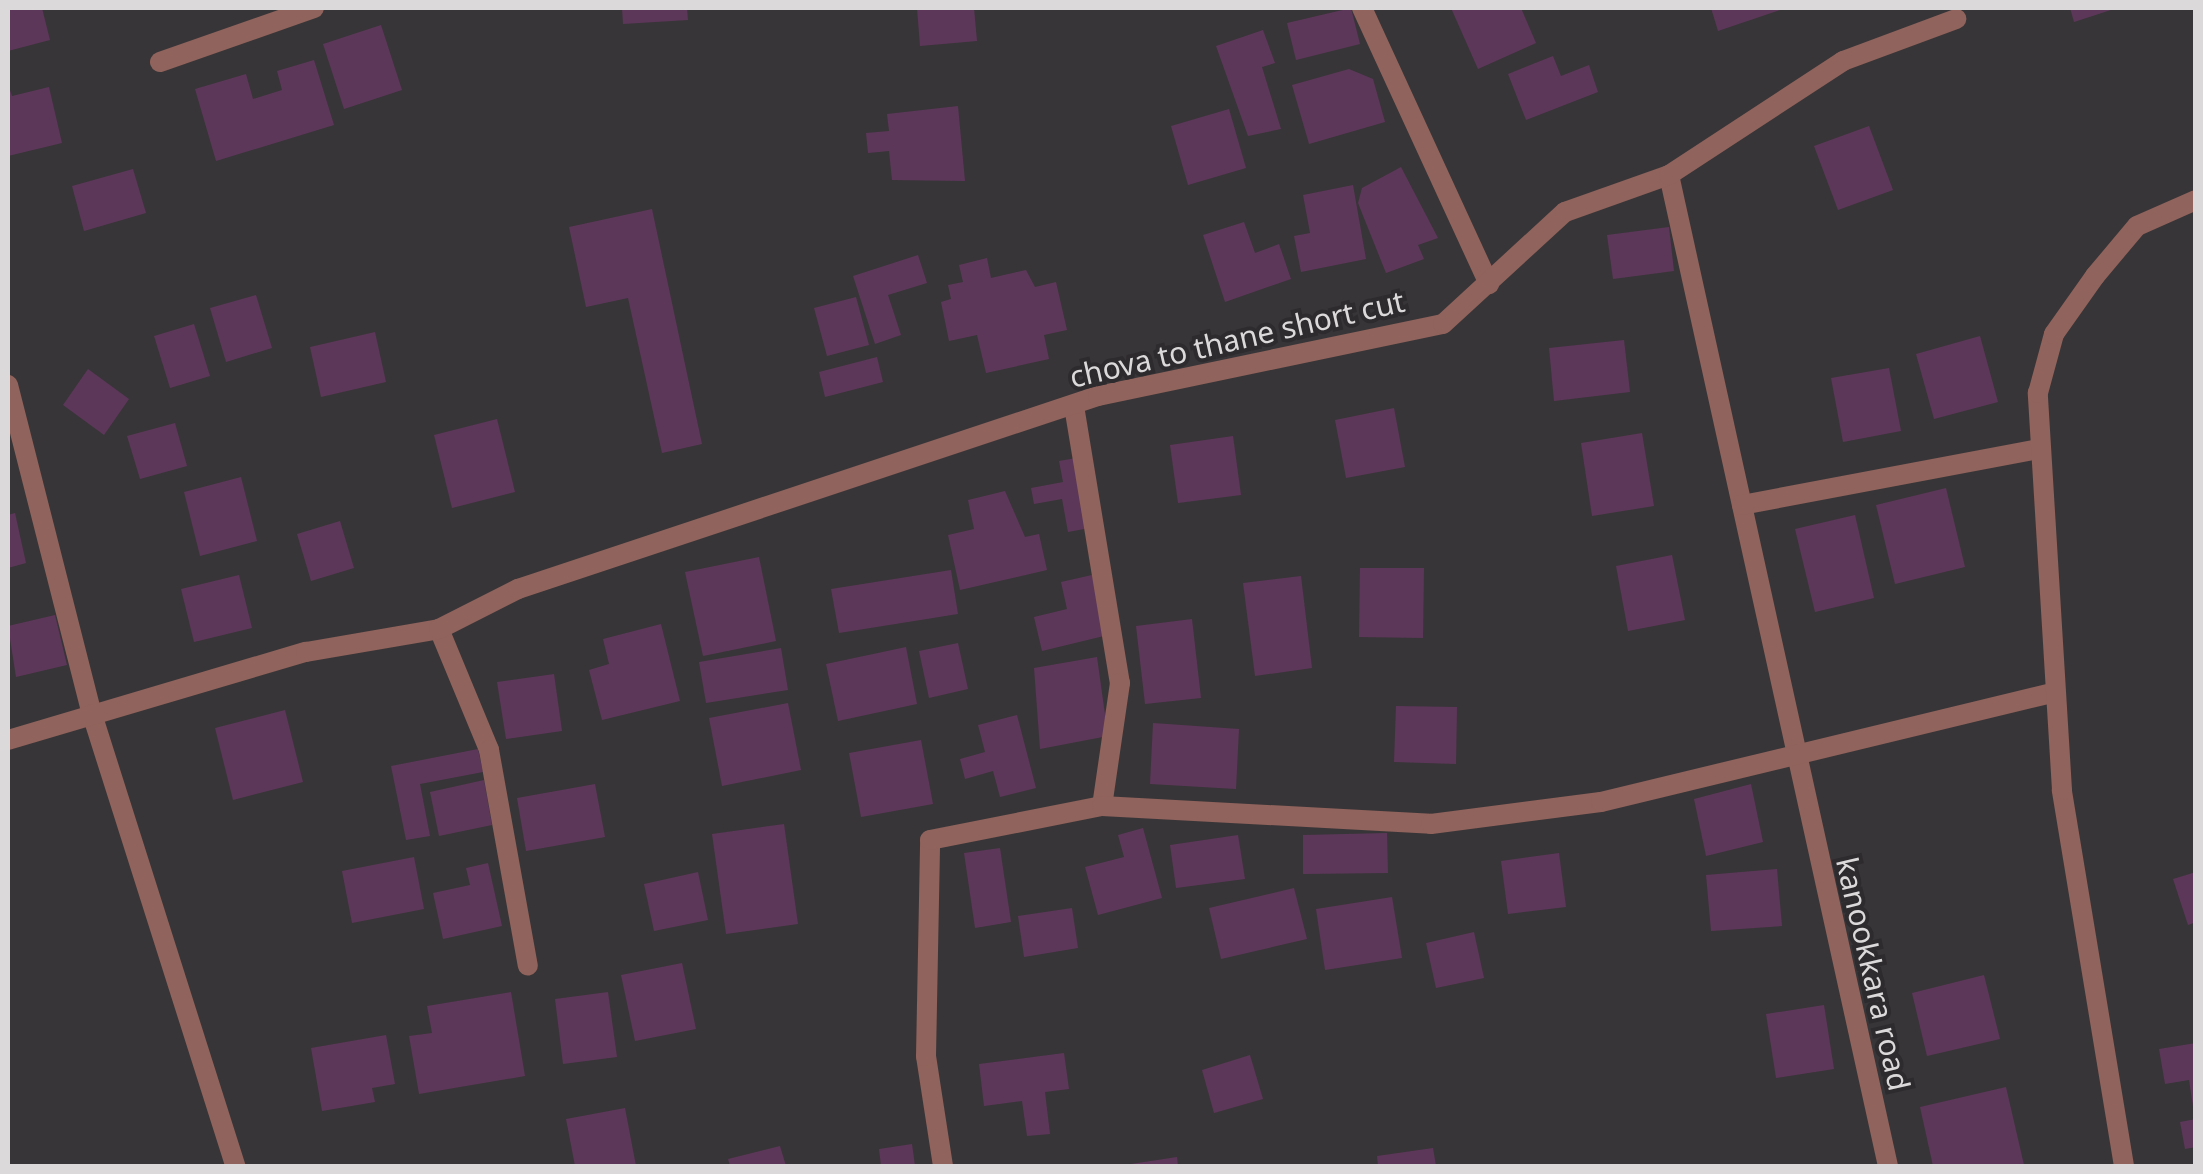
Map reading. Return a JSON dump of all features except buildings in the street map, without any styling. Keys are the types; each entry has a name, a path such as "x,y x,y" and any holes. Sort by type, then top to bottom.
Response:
{"street":[{"path":"160,62 314,8"},
{"path":"1362,8 1490,284"},
{"name":"chova to thane short cut","path":"8,740 306,652 439,629 518,589 1074,406 1443,324 1564,212 1669,175 1844,61 1956,19"},
{"path":"1669,175 1792,752"},
{"path":"2124,1166 2085,960 2053,692 2038,394 2054,334 2137,226 2196,200"},
{"path":"8,385 92,714 236,1166"},
{"path":"1074,406 1120,683 1102,806"},
{"path":"1742,506 2040,449"},
{"path":"439,629 489,750 528,966"},
{"path":"943,1166 926,1056 930,840 1102,806 1431,824 1600,802 1792,752 2053,692"},
{"name":"kanookkara road","path":"1792,752 1888,1166"}]}
